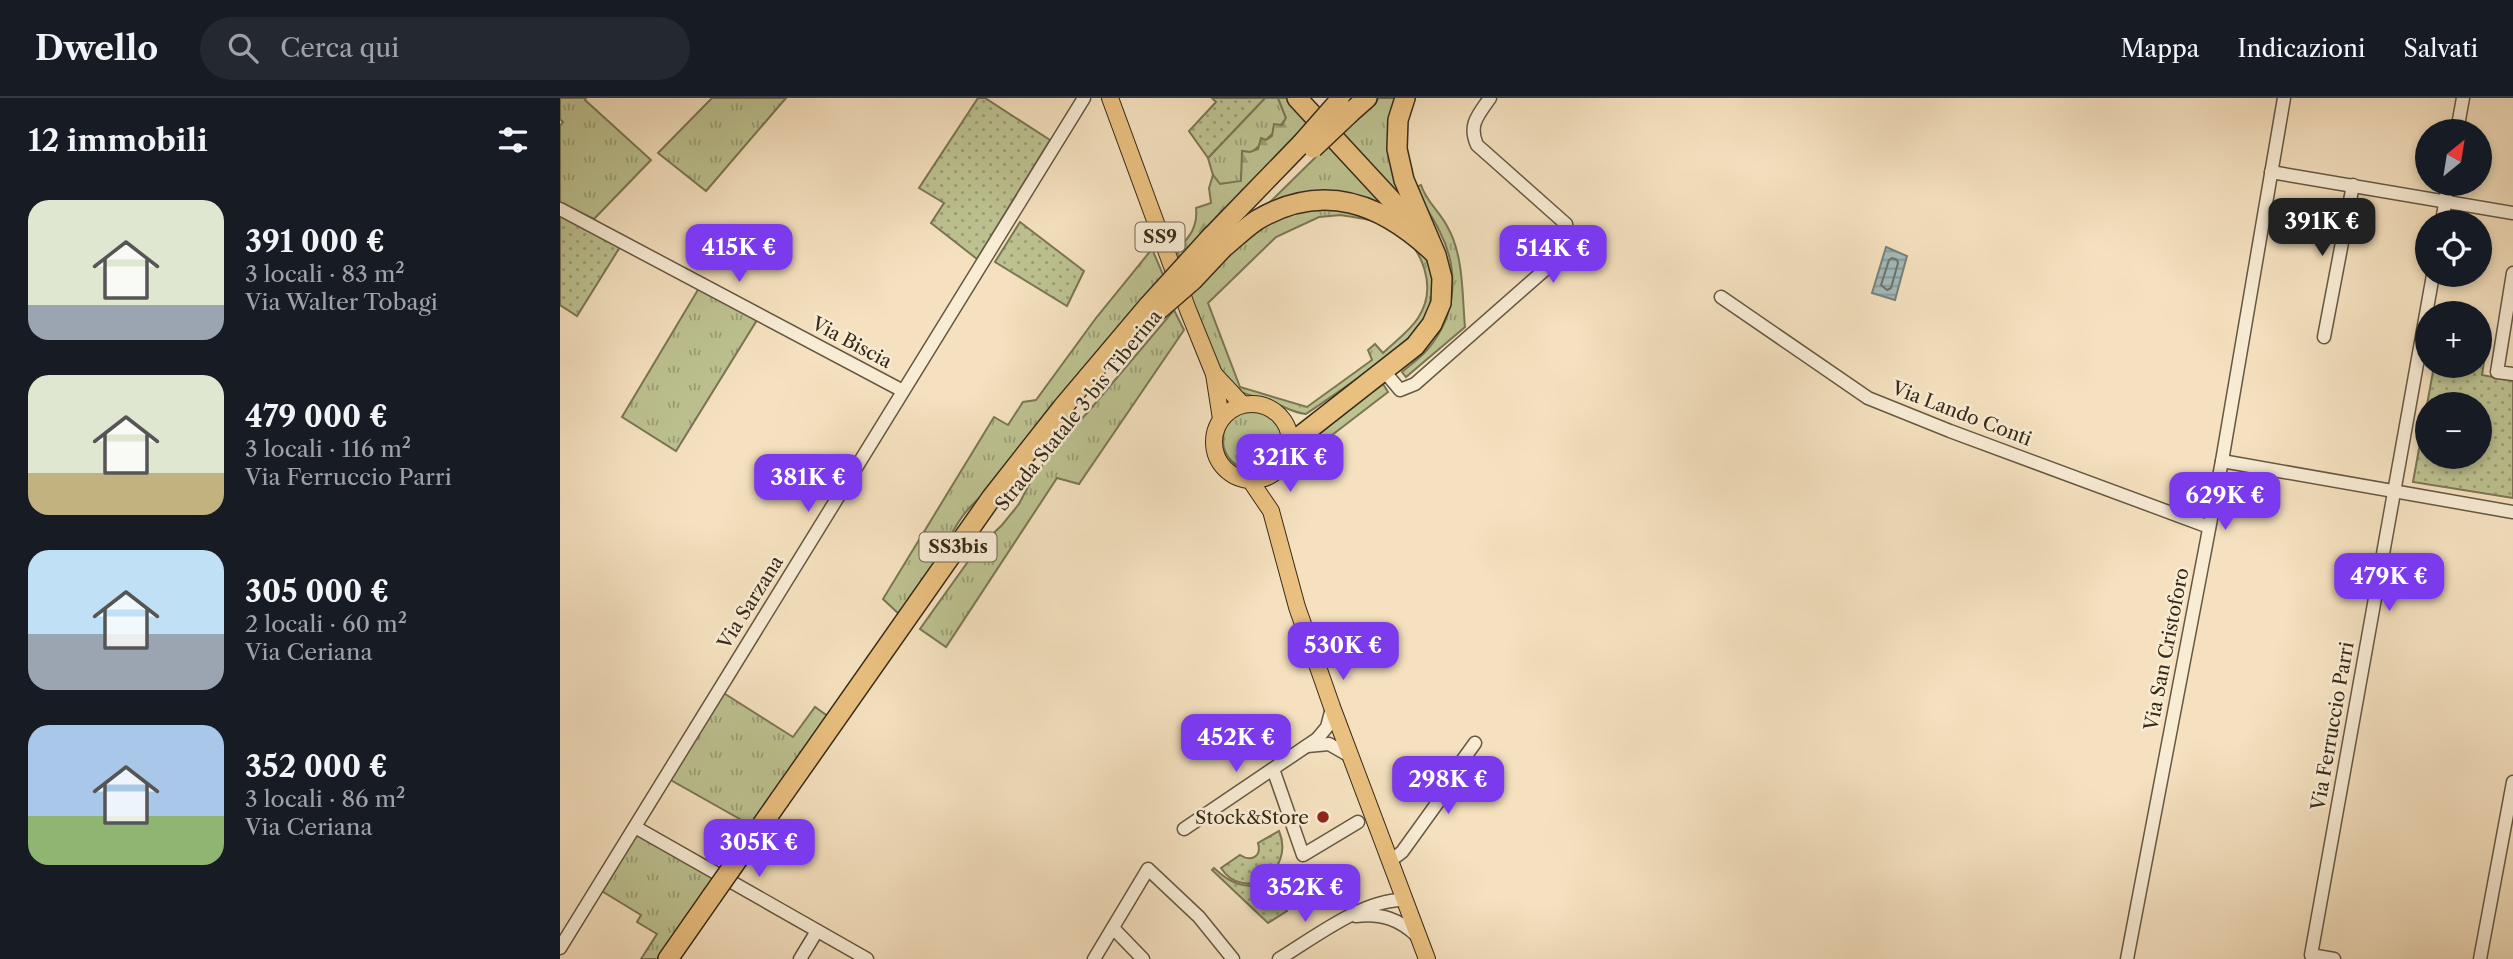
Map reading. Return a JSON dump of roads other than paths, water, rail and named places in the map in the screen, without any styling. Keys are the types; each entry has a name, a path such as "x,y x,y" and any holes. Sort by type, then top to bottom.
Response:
{"highway":[{"path":"1297,98 1406,213 1436,255"},
{"path":"1217,243 1345,103 1367,98"},
{"path":"1289,435 1315,426 1415,346 1432,324 1441,303 1442,278 1436,255 1404,180 1397,149 1398,120 1405,98"},
{"path":"1217,243 1282,207 1311,200 1337,200 1360,204 1381,214 1419,239 1436,255"},
{"name":"Strada Statale 3 bis Tiberina","path":"668,959 716,899 1001,505 1070,415 1153,309 1193,280 1217,243"},
{"name":"Strada Statale 3 bis Tiberina","path":"681,959 716,899"}],"main road":[{"name":"SS9","path":"1110,98 1214,374 1221,419"},
{"name":"SS9","path":"1214,374 1242,404"},
{"path":"1255,403 1279,414 1289,435 1282,466 1262,479 1250,480 1234,476 1221,466 1217,458 1213,439 1221,419 1242,404 1255,403"},
{"path":"1270,511 1273,474"},
{"path":"1250,480 1270,511 1297,607 1332,707 1427,959"}],"street":[{"name":"Via Sarzana","path":"560,948 1084,98"},
{"path":"1384,371 1400,390 1415,384 1548,267 1569,244 1566,224 1477,145 1472,134 1476,118 1490,98"},
{"name":"Via San Cristoforo","path":"2127,959 2222,461 2284,98"},
{"path":"2459,119 2463,98"},
{"path":"2271,172 2513,213"},
{"path":"2324,337 2353,185"},
{"path":"2444,210 2446,196"},
{"name":"Via Biscia","path":"560,209 902,391"},
{"path":"2513,273 2497,372 2513,374"},
{"name":"Via Ferruccio Parri","path":"2334,959 2311,955 2431,287"},
{"name":"Via Lando Conti","path":"1721,297 1868,398 2209,527"},
{"path":"2222,461 2513,512"},
{"path":"1314,743 1327,727 1332,707"},
{"path":"1184,829 1314,743 1341,732"},
{"path":"1314,743 1336,746 1350,756"},
{"path":"1390,861 1402,852 1464,766 1462,761 1475,744"},
{"path":"1273,769 1303,855 1358,822"},
{"path":"2480,959 2513,782"},
{"path":"635,827 867,959"},
{"path":"1094,959 1148,869 1199,918 1233,959"},
{"path":"1279,959 1383,901 1392,893 1396,880"},
{"path":"1383,901 1404,901"},
{"path":"1386,916 1395,912 1404,901"},
{"path":"1349,918 1364,915 1386,916 1418,937"},
{"path":"1113,928 1143,959"},
{"path":"800,959 817,931"}],"water":[{"path":"1886,247 1907,256 1895,300 1872,293"}],"place":[{"name":"Stock&Store","path":"1323,817"}]}
